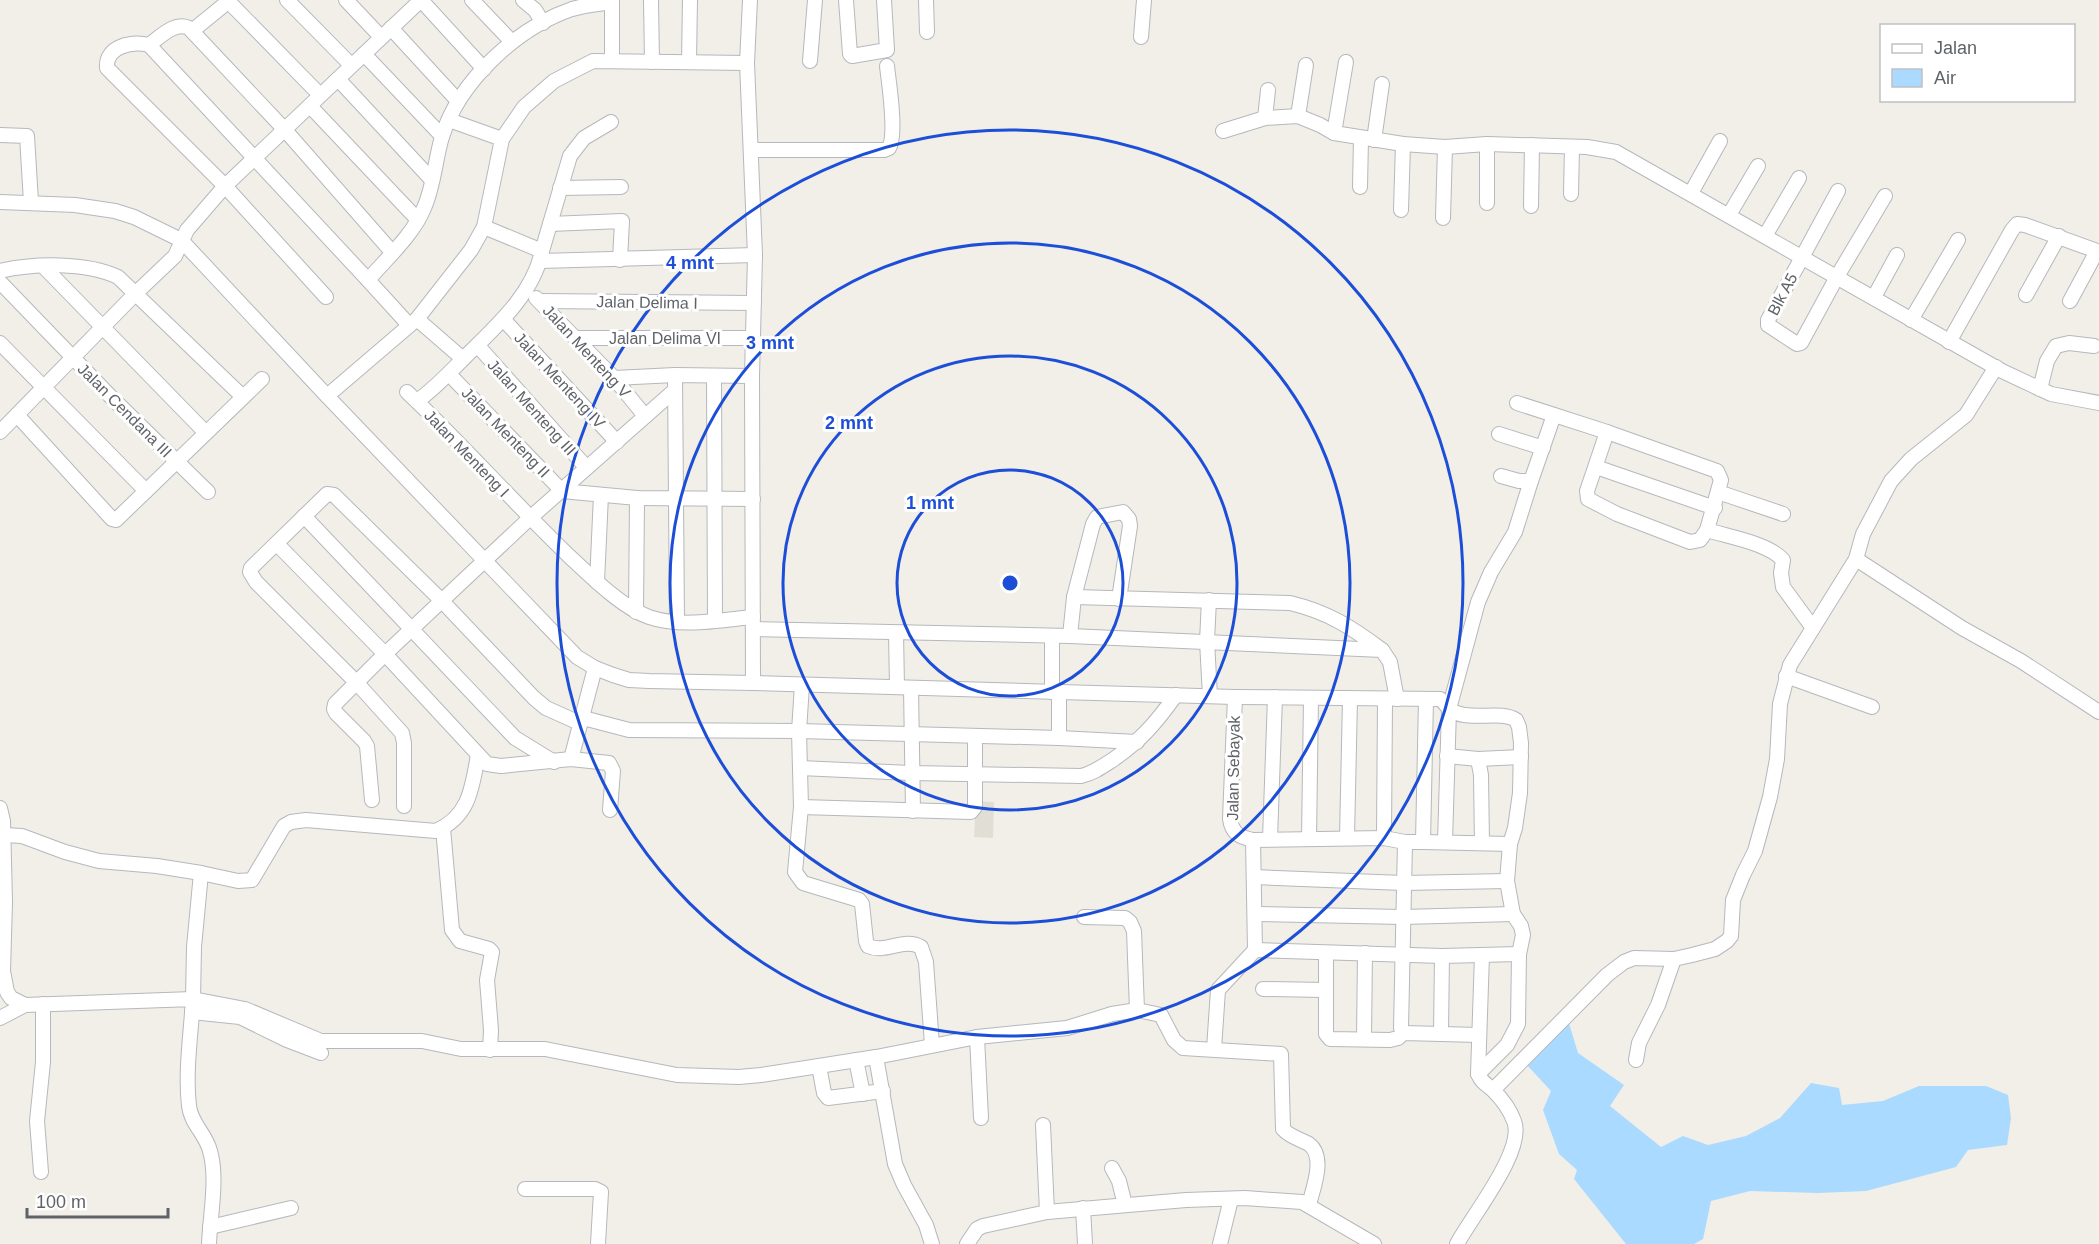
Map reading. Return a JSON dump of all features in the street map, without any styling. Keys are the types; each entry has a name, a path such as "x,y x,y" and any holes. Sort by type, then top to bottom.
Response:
{"street":[{"path":"287,0 351,65"},
{"path":"346,0 386,33 458,101"},
{"path":"0,432 16,415 47,390 73,358 175,256 181,240 225,186 421,0 484,69"},
{"path":"471,0 512,42"},
{"path":"523,0 536,5 543,23"},
{"path":"651,0 652,62"},
{"path":"689,60 690,0"},
{"path":"750,0 747,63 755,255 753,682"},
{"path":"810,62 815,0"},
{"path":"846,0 852,56 887,50 884,0"},
{"path":"926,0 927,32"},
{"path":"1141,37 1144,0"},
{"path":"192,31 229,1 320,95"},
{"path":"368,280 418,220 425,207 442,136 458,101 484,69 512,42 576,4 612,1 612,60"},
{"path":"149,45 175,27 184,26 192,31 285,130 392,252"},
{"path":"326,297 225,186 107,68 108,60 117,49 133,43 149,45 368,280 413,322 464,359"},
{"path":"364,54 442,136"},
{"path":"327,396 413,322 471,250 484,227 502,139 524,107 554,81 593,61 689,60 747,63"},
{"path":"1335,133 1346,62"},
{"path":"1298,116 1306,65"},
{"path":"752,150 884,150 889,148 892,137 892,110 888,66"},
{"path":"338,79 432,180"},
{"path":"1360,187 1368,139 1382,84"},
{"path":"1266,117 1268,90"},
{"path":"310,106 418,220"},
{"path":"1222,131 1266,117 1298,116 1335,133 1403,144 1445,147 1487,144 1587,147 1616,152 1993,365 2040,389 2064,398 2099,403"},
{"path":"449,120 502,139"},
{"path":"449,374 503,319 525,290 541,256 560,188 574,149 584,138 611,123"},
{"path":"0,135 27,136 31,202"},
{"path":"1690,193 1720,141"},
{"path":"1401,210 1403,144"},
{"path":"1487,144 1487,203"},
{"path":"1531,206 1532,145"},
{"path":"1443,219 1445,147"},
{"path":"1572,147 1572,194"},
{"path":"1729,215 1758,165"},
{"path":"1765,236 1799,178"},
{"path":"560,188 621,187"},
{"path":"1802,257 1838,191"},
{"path":"1837,276 1885,196"},
{"path":"0,202 97,207 134,217 181,240 577,657 595,668 629,680 1235,697 1426,699 1443,700 1449,709 1467,715 1512,718 1519,727 1521,757 1516,820 1510,844 1507,881 1513,914 1523,934 1519,954 1517,1029 1502,1051 1478,1074"},
{"path":"550,224 622,221 620,260"},
{"path":"1949,342 2012,230 2018,224 2097,252 2070,301"},
{"path":"484,227 541,256 620,260 755,255"},
{"path":"2026,295 2059,237"},
{"path":"1911,320 1958,240"},
{"path":"1874,297 1897,255"},
{"name":"Blk A5","path":"1802,257 1767,322 1768,325 1797,344 1802,343 1837,276"},
{"path":"43,266 206,433"},
{"path":"0,271 43,266 94,269 118,277 243,397"},
{"name":"Jalan Cendana III","path":"0,282 208,492"},
{"name":"Jalan Menteng V","path":"525,290 540,301 576,338 614,378 645,416"},
{"name":"Jalan Delima I","path":"540,301 753,303"},
{"name":"Jalan Menteng IV","path":"503,319 617,442"},
{"name":"Jalan Delima VI","path":"576,338 753,338"},
{"path":"0,343 146,491"},
{"path":"2040,389 2047,361 2056,346 2069,343 2094,346"},
{"name":"Jalan Menteng III","path":"478,346 586,467"},
{"path":"1493,1090 1617,966 1634,958 1674,959 1714,949 1731,936 1733,900 1755,851 1770,797 1777,759 1780,704 1790,665 1856,559 1863,534 1891,481 1911,459 1971,409 1993,365"},
{"name":"Jalan Menteng I","path":"449,374 412,397 528,517 597,582 636,612"},
{"name":"Jalan Menteng II","path":"449,374 562,491"},
{"path":"614,378 675,375 753,376"},
{"path":"675,375 677,622"},
{"path":"714,376 715,621"},
{"path":"16,415 112,519 119,519 262,380"},
{"path":"372,800 367,746 336,713 335,704 528,517 562,491 586,467 675,390"},
{"path":"1517,403 1606,432 1717,471 1721,480 1719,492 1707,530 1700,540 1690,542 1588,499 1587,491 1606,432"},
{"path":"1445,842 1449,709 1478,603 1491,572 1515,532 1554,415"},
{"path":"1499,434 1543,448"},
{"path":"1596,467 1714,508"},
{"path":"1501,476 1519,481 1531,481"},
{"path":"562,491 637,498 753,499"},
{"path":"1719,492 1783,514"},
{"path":"404,806 402,733 356,682 251,576 251,568 324,496 334,495 442,601 539,703 575,721 582,719 629,730 799,731 1137,742"},
{"path":"597,582 601,495"},
{"path":"637,498 636,612 651,618 677,622 715,621 896,633 1070,636 1382,650"},
{"path":"1070,636 1074,597 1093,524 1097,517 1123,512 1127,514 1130,526 1119,599"},
{"path":"304,516 515,738 554,762"},
{"path":"1707,530 1778,554 1783,560 1781,573 1783,587 1813,628"},
{"path":"277,544 385,654 488,765 494,767 571,759 609,763 613,771 610,810"},
{"path":"1856,559 1962,628 2020,661 2099,712"},
{"path":"1074,597 1290,603 1308,607 1352,627 1382,650 1390,662 1391,699 1384,838"},
{"path":"1209,600 1207,641 1210,696"},
{"path":"896,633 910,735 913,811"},
{"path":"1052,637 1059,738"},
{"path":"571,759 595,668"},
{"path":"1786,676 1872,707"},
{"path":"802,685 799,731 801,807 795,872 803,883 859,900 862,904 868,946 879,948 908,943 921,947 926,962 932,1045"},
{"path":"800,768 911,773 1081,776 1092,773 1137,742 1176,695"},
{"name":"Jalan Sebayak","path":"1235,697 1230,819 1232,828 1241,838 1253,840 1384,838 1405,842 1510,844"},
{"path":"1270,839 1275,697"},
{"path":"1309,839 1311,698"},
{"path":"1347,838 1350,699"},
{"path":"1423,842 1426,699"},
{"path":"801,807 971,812 975,807 975,736"},
{"path":"4,835 22,836 65,852 99,861 157,866 238,881 252,880 284,826 291,822 306,820 436,831 442,828 460,812 471,795 478,755"},
{"path":"1448,756 1478,759 1521,757"},
{"path":"1478,759 1482,843"},
{"path":"0,808 3,814 4,835 3,971 11,998 25,1005"},
{"path":"442,828 452,930 460,940 492,952 487,980 491,1030 490,1050"},
{"path":"1215,1049 1218,990 1255,950 1253,840"},
{"path":"1403,1033 1401,1028 1405,842"},
{"path":"201,873 194,947 188,1089 189,1108 194,1123 206,1141 211,1155 213,1174 209,1244"},
{"path":"1254,877 1403,883 1507,881"},
{"path":"1255,914 1403,917 1513,914"},
{"path":"1084,917 1125,918 1130,922 1134,931 1137,1010"},
{"path":"1255,950 1442,956 1519,954"},
{"path":"1326,953 1327,1036 1335,1039 1390,1040 1398,1038 1403,1033 1479,1035"},
{"path":"1364,1039 1365,953"},
{"path":"1457,1244 1514,1149 1516,1137 1514,1120 1493,1090 1481,1081 1478,1074 1482,955"},
{"path":"1441,1033 1442,956"},
{"path":"1636,1060 1639,1043 1658,1005 1674,959"},
{"path":"1263,989 1325,990"},
{"path":"41,1172 37,1121 44,1062 43,1004"},
{"path":"0,1018 25,1005 43,1004 193,1005 245,1008 321,1041 422,1041 461,1049 557,1050 677,1075 739,1077 856,1060 977,1037 1067,1028 1112,1014 1137,1010 1161,1015 1174,1040 1183,1048 1281,1054 1283,1130 1311,1146 1317,1159 1309,1205"},
{"path":"193,1005 240,1017 287,1040 321,1053"},
{"path":"977,1037 981,1118"},
{"path":"876,1056 895,1164 926,1225 932,1244"},
{"path":"856,1060 863,1094"},
{"path":"819,1066 826,1097 883,1091"},
{"path":"1043,1125 1047,1212"},
{"path":"1112,1168 1119,1181 1125,1205"},
{"path":"525,1189 595,1189 601,1192 598,1244"},
{"path":"1220,1244 1231,1199"},
{"path":"967,1244 977,1229 982,1226 1047,1212 1231,1199 1302,1202 1374,1244"},
{"path":"210,1227 291,1208"},
{"path":"1083,1208 1085,1244"}],"shaded area":[{"path":"976,801 994,802 993,838 974,837"}],"water":[{"path":"1568,1020 1578,1053 1624,1085 1610,1106 1661,1147 1683,1136 1708,1145 1746,1136 1780,1118 1811,1083 1839,1088 1842,1105 1883,1101 1919,1086 1986,1086 2008,1095 2011,1118 2007,1145 1968,1150 1956,1167 1866,1191 1818,1193 1750,1191 1711,1201 1703,1239 1694,1244 1626,1244 1574,1179 1577,1170 1559,1154 1543,1110 1551,1091 1526,1064"}]}
